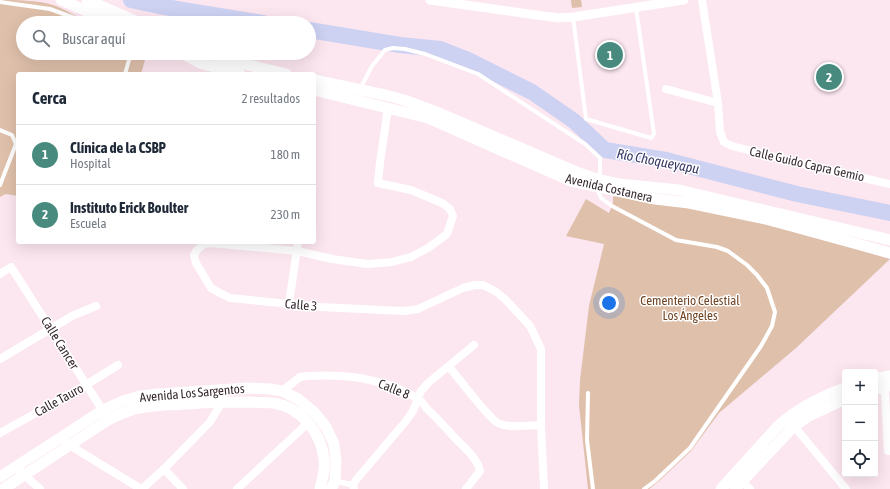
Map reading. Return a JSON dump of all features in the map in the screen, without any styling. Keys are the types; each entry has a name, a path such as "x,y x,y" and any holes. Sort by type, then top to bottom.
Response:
{"main road":[{"path":"60,0 98,16"},
{"path":"87,0 124,16"},
{"path":"196,60 233,72"},
{"path":"226,60 277,72"},
{"name":"Avenida Costanera","path":"316,80 385,95 411,103 579,173 598,183 626,193 655,199 689,203 766,219 890,253"},
{"name":"Avenida Costanera","path":"316,90 428,118 571,182 619,184 679,190 890,240"},
{"name":"Avenida Los Sargentos","path":"3,489 70,446 123,401 140,396 159,394 270,388 282,391 298,399 314,412 326,427 334,444 336,462 333,485"},
{"path":"791,422 806,405 842,389"},
{"path":"721,489 741,483 778,426 809,416 842,400"},
{"name":"Avenida Los Sargentos","path":"0,477 59,438 106,415 140,408 222,402 273,403 292,410 308,423 320,442 324,460 324,472 320,489"}],"street":[{"path":"430,0 558,18 684,0"},
{"path":"666,89 718,103 702,0"},
{"name":"Calle Guido Capra Gemio","path":"718,103 720,132 724,142 732,146 890,184"},
{"path":"297,251 332,259 367,264 392,262 411,256 428,248 447,234 453,216 450,209 442,203 411,190 378,183 388,108"},
{"name":"Calle 3","path":"204,244 194,256 196,263 211,288 230,298 289,304 404,311 418,309 429,305 463,288 474,285 483,285 495,291 530,326 540,349 544,489"},
{"name":"Calle 3","path":"221,244 297,251"},
{"path":"289,304 298,244"},
{"name":"Calle Cancer","path":"0,274 11,267 106,415"},
{"path":"0,359 50,328 72,316 96,306"},
{"path":"333,485 354,487 413,411 421,391 428,383 474,345"},
{"name":"Calle Tauro","path":"0,433 86,385 118,365"},
{"path":"449,367 497,423 506,426 541,425"},
{"name":"Calle 8","path":"282,391 300,378 307,376 349,376 369,379 418,398 462,445 479,466 480,471 466,489"},
{"path":"882,383 885,393 888,451"},
{"path":"59,438 142,489 210,422 222,402 224,390"},
{"path":"791,422 846,489"},
{"path":"237,489 308,423"},
{"path":"16,466 40,489"},
{"path":"164,469 183,489"}],"lane":[{"path":"0,2 50,8 70,16"},
{"path":"573,17 586,119 651,138 654,134 636,8"},
{"path":"359,89 372,66 385,50 393,48 426,54 478,74 585,144 600,158 598,183 601,198 612,206 676,240 717,247 728,251 747,265 767,288 775,312 772,326 761,346 690,448 655,481 644,489"},
{"path":"126,72 129,60"},
{"path":"0,130 12,135 16,144 0,185"},
{"path":"588,393 587,440 593,489"}],"green space":[{"path":"0,0 20,0 47,3 76,16 16,16 16,60 145,60 142,72 16,72 16,196 6,194 0,197"},
{"path":"571,0 581,0 582,7 572,8"},
{"name":"Cementerio Celestial Los Ángeles","path":"618,195 700,207 840,244 890,259 796,348 719,413 691,451 649,489 588,489 579,405 580,380 589,306 604,244 566,236 586,199 609,213 613,203 613,197"}],"waterway":[{"name":"Río Choqueyapu","path":"131,0 220,16"},
{"name":"Río Choqueyapu","path":"316,31 400,45 440,49 468,60 532,92 574,121 605,150 666,160 797,194 890,213"}],"place":[{"name":"Clínica de la CSBP","path":"610,55"},
{"name":"Instituto Erick Boulter","path":"829,77"}]}
